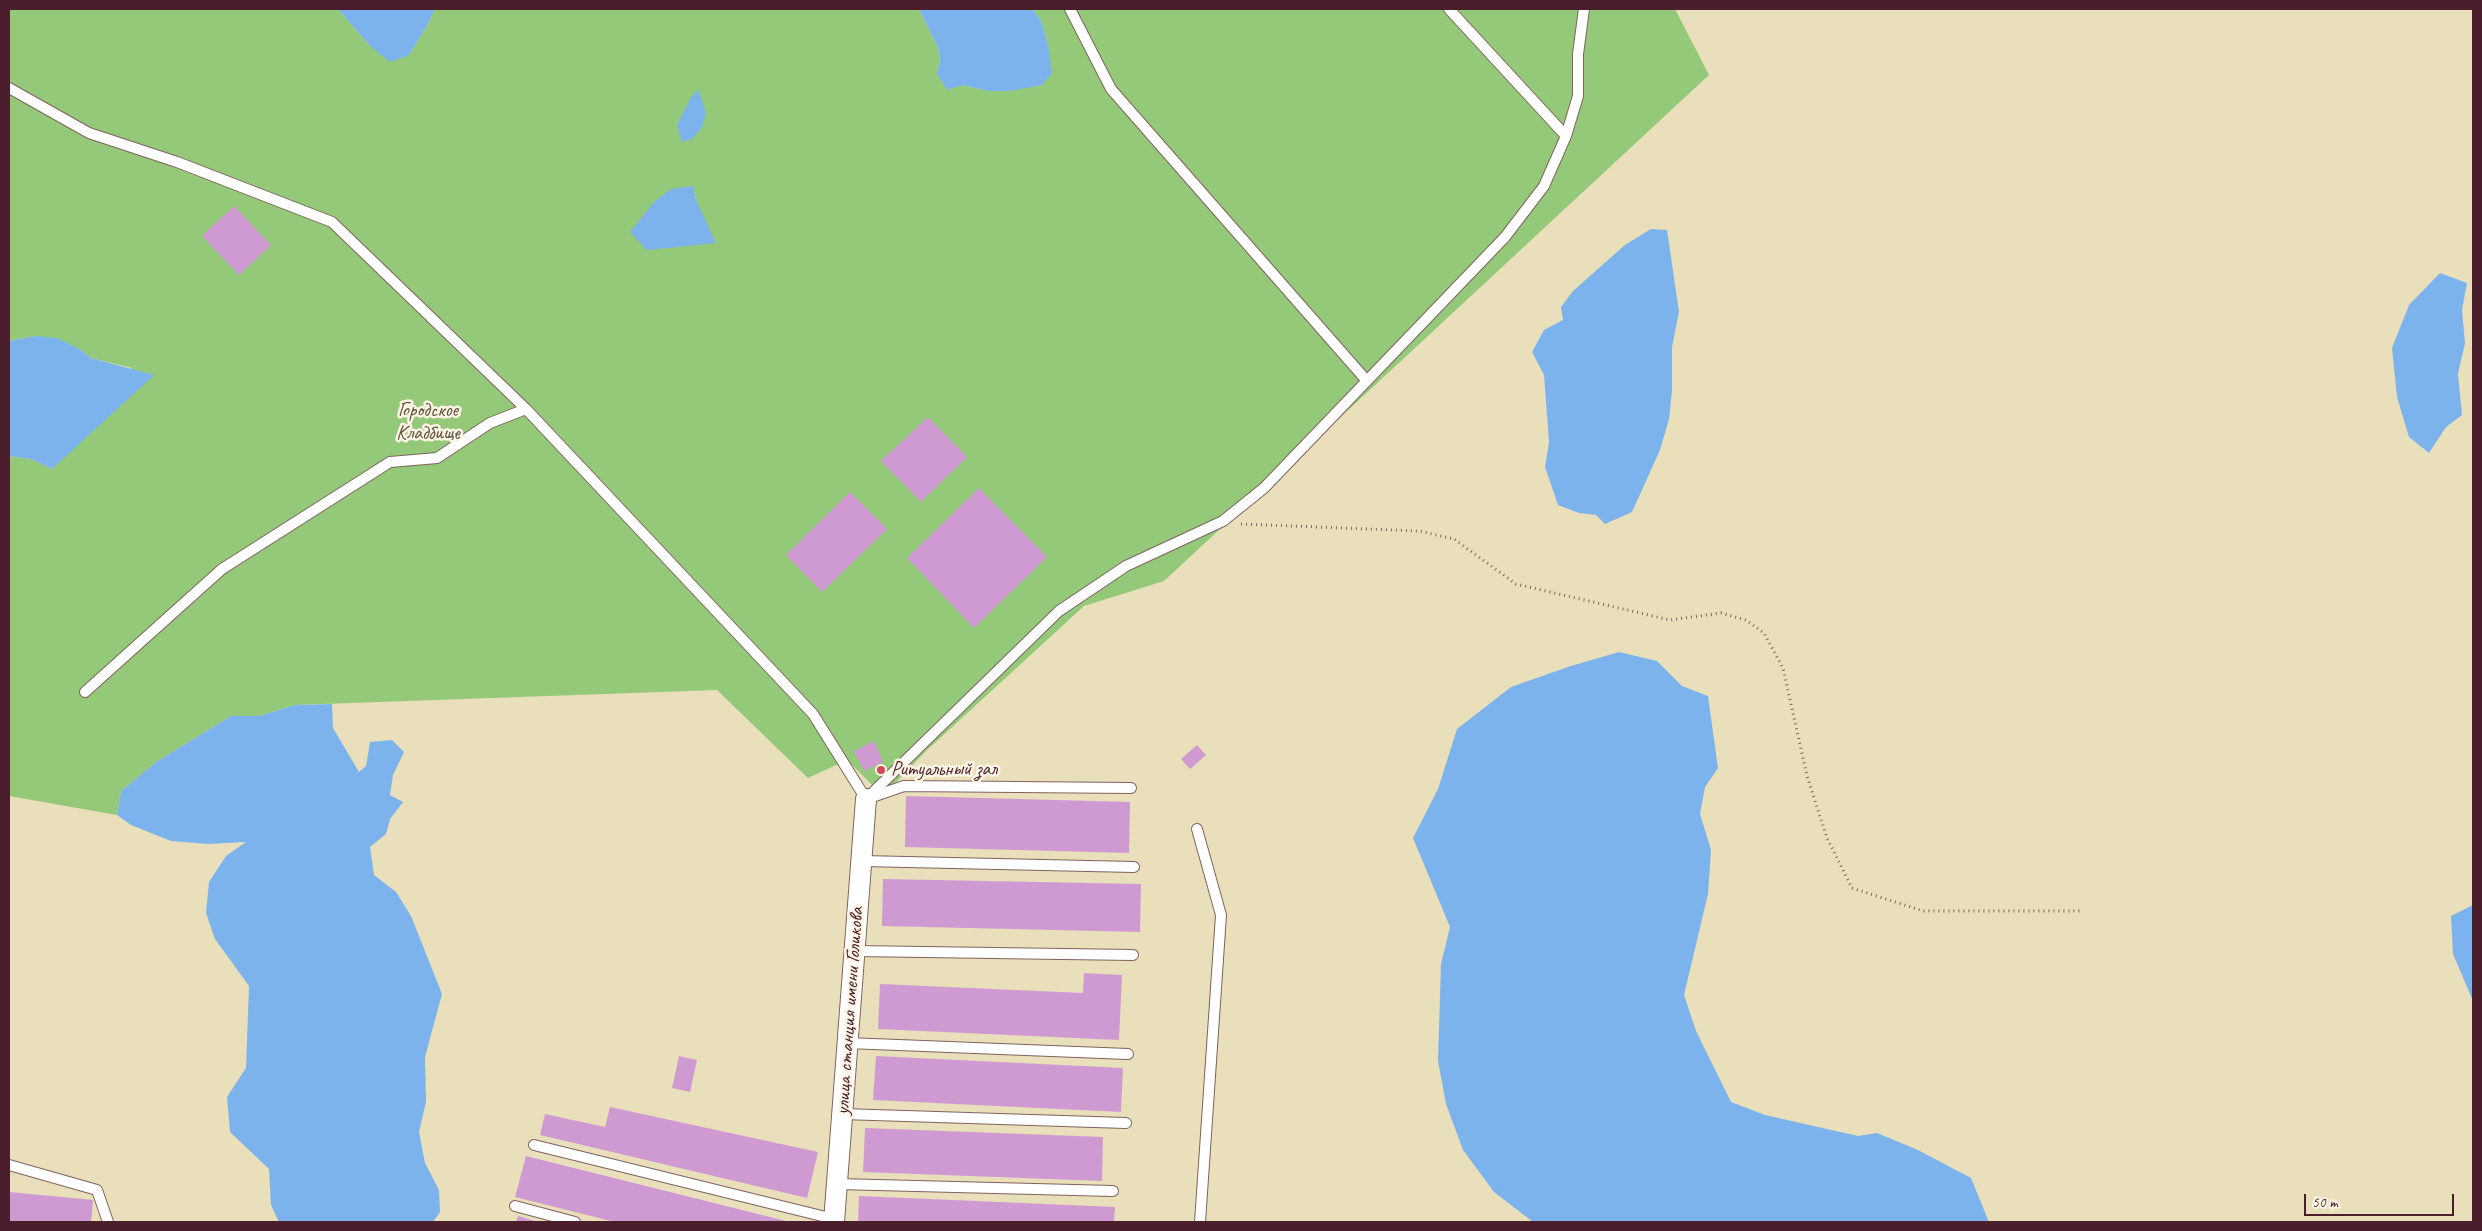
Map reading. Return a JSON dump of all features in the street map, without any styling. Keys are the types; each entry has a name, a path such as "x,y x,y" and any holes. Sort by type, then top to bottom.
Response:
{"street":[{"name":"улица станция имени Голикова","path":"834,1220 866,799"}],"lane":[{"path":"1070,9 1111,89 1367,381"},
{"path":"1448,9 1566,136"},
{"path":"866,799 1059,611 1126,566 1223,521 1264,488 1505,237 1544,186 1566,136 1578,96 1578,54 1584,9"},
{"path":"9,88 89,133 177,162 332,222 526,409 812,714 866,799"},
{"path":"85,692 222,569 390,462 437,458 490,423 526,409"},
{"path":"866,799 904,786 1131,788"},
{"path":"1197,829 1221,915 1200,1222"},
{"path":"861,861 1134,867"},
{"path":"854,951 1133,955"},
{"path":"847,1043 1128,1054"},
{"path":"842,1114 1126,1123"},
{"path":"534,1145 834,1220"},
{"path":"9,1165 96,1190 108,1222"},
{"path":"837,1184 1113,1192"},
{"path":"515,1206 575,1222"}],"path":[{"path":"1223,521 1244,525 1419,532 1454,539 1516,584 1670,620 1721,614 1746,620 1764,633 1783,668 1807,776 1826,838 1852,888 1923,911 2081,911"}],"green space":[{"name":"Городское Кладбище","path":"9,9 338,9 370,46 409,55 435,9 919,9 938,48 940,60 937,74 962,85 988,91 1042,85 1048,45 1041,20 1032,9 1675,9 1709,75 1164,581 1084,606 926,751 883,796 847,760 808,778 717,690 295,705 259,716 231,716 156,762 121,791 117,815 9,796 9,456 31,459 52,469 132,368 91,358 81,350 35,336 9,341","holes":["693,186 696,200 631,232"]}],"water":[{"path":"338,9 435,9 409,55 390,62 370,46"},
{"path":"919,9 1032,9 1041,20 1048,45 1052,73 1042,85 1010,91 988,91 962,85 947,90 937,74 940,60 938,48"},
{"path":"698,89 706,113 702,127 692,139 682,142 677,125 690,99"},
{"path":"693,186 696,200 716,243 647,250 630,232 654,202 671,189"},
{"path":"1651,229 1667,230 1679,312 1672,347 1672,391 1669,419 1660,450 1632,512 1605,524 1596,515 1579,513 1558,505 1545,467 1549,442 1544,375 1532,352 1544,330 1563,320 1561,307 1573,291 1625,245"},
{"path":"2440,273 2467,283 2462,310 2465,343 2458,374 2462,415 2446,427 2429,453 2409,437 2397,397 2392,348 2409,305"},
{"path":"35,336 57,338 81,350 91,358 154,375 52,469 31,459 9,456 9,341"},
{"path":"1619,652 1657,661 1682,686 1708,696 1718,768 1705,787 1700,814 1711,850 1708,894 1684,995 1696,1031 1731,1102 1765,1115 1858,1136 1877,1133 1918,1150 1971,1178 1989,1222 1533,1222 1494,1192 1463,1150 1446,1104 1438,1061 1441,964 1450,927 1413,838 1438,789 1457,729 1511,687"},
{"path":"332,704 333,728 359,772 366,766 370,742 392,740 404,752 393,775 390,795 403,802 390,819 386,834 370,847 374,875 396,892 411,916 442,994 425,1057 426,1102 419,1132 425,1163 439,1190 440,1212 433,1222 279,1222 271,1205 269,1169 230,1132 227,1097 246,1068 249,986 215,939 206,913 209,882 226,856 246,842 208,844 171,841 131,825 117,815 121,791 156,762 231,716 259,716 295,705"},
{"path":"2473,905 2473,1001 2453,954 2451,916"}],"building":[{"path":"234,206 271,245 239,275 202,236"},
{"path":"928,417 967,457 921,502 881,461"},
{"path":"979,488 1047,557 974,628 907,558"},
{"path":"850,492 887,529 822,592 786,555"},
{"path":"874,741 883,762 864,771 854,751"},
{"path":"1197,745 1206,755 1190,769 1181,759"},
{"path":"906,796 1130,802 1129,853 905,847"},
{"path":"883,879 1141,884 1140,932 882,926"},
{"path":"1084,973 1122,975 1119,1040 878,1029 880,984 1083,993"},
{"path":"679,1056 697,1060 690,1092 672,1088"},
{"path":"876,1056 1123,1068 1121,1112 873,1100"},
{"path":"610,1107 818,1152 807,1198 540,1135 545,1114 605,1127"},
{"path":"865,1128 1103,1137 1102,1181 863,1172"},
{"path":"526,1156 790,1222 615,1222 515,1197"},
{"path":"9,1192 93,1200 91,1222 9,1222"},
{"path":"859,1196 1115,1207 1114,1222 858,1222"},
{"path":"518,1216 538,1222 516,1222"}],"place":[{"name":"Ритуальный зал","path":"881,770"}]}
